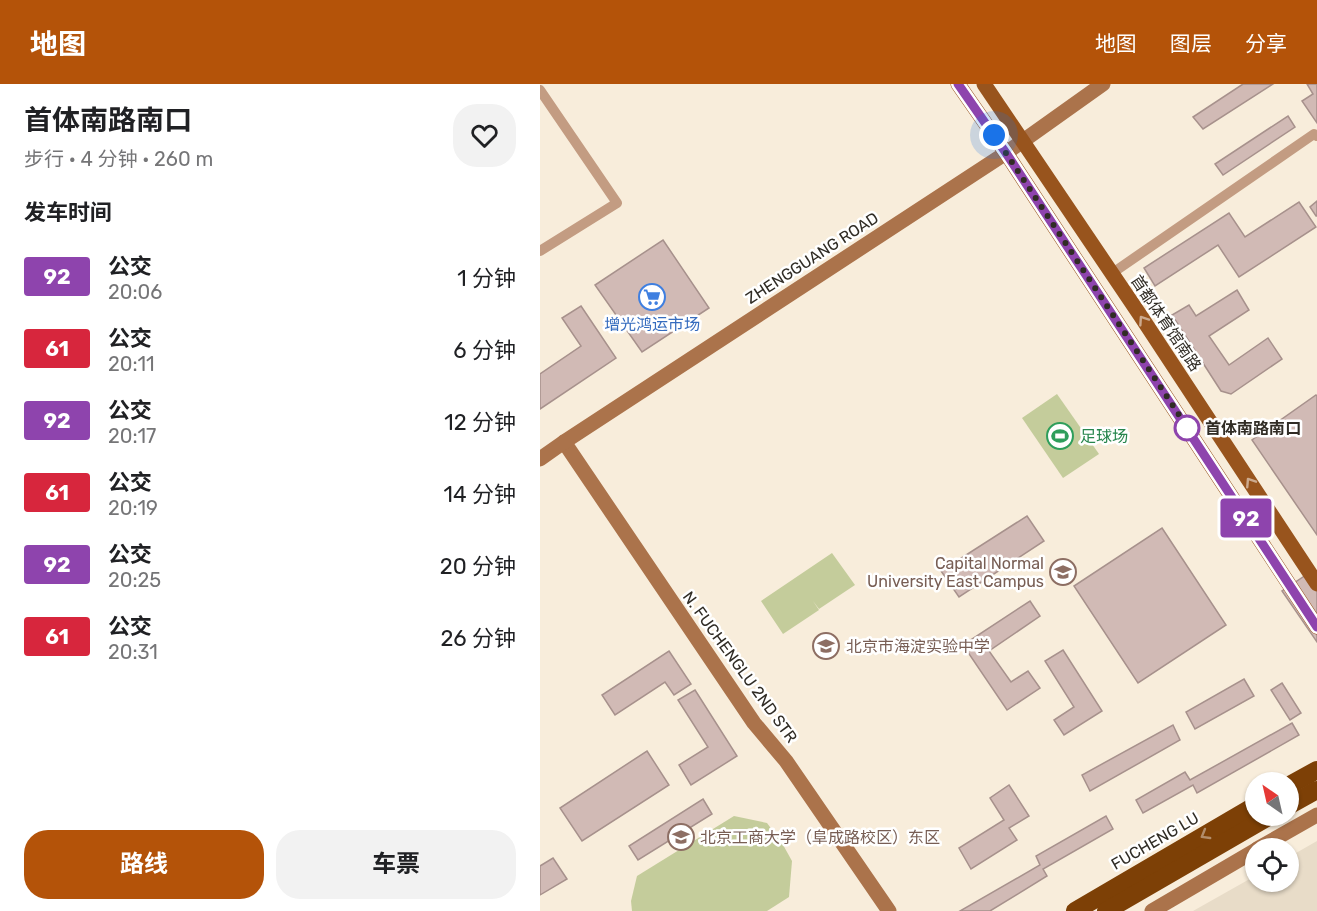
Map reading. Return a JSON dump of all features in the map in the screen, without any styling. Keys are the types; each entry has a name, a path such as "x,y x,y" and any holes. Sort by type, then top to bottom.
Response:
{"highway":[{"path":"1299,780 1317,770"},
{"path":"1299,800 1317,790"},
{"name":"FUCHENG LU","path":"1075,911 1245,811"},
{"path":"1106,911 1253,826"}],"main road":[{"path":"958,84 1006,153 1317,627"},
{"name":"首都体育馆南路","path":"984,84 1317,584"}],"street":[{"name":"ZHENGGUANG ROAD","path":"540,459 1006,153 1103,84"},
{"path":"540,90 617,203 540,251"},
{"path":"1111,274 1314,134 1317,136"},
{"name":"N. FUCHENGLU 2ND STR","path":"564,442 754,723 786,761 889,911"},
{"path":"1277,838 1317,815"},
{"path":"1152,911 1245,856"}],"shaded area":[{"path":"1317,841 1317,911 1193,911 1245,882 1245,892 1299,892 1299,851"}],"green space":[{"name":"足球场","path":"1057,394 1099,454 1063,478 1022,418"},
{"path":"832,553 855,585 819,609 813,601 819,610 783,634 761,601"},
{"path":"734,816 767,823 782,843 792,861 789,897 767,911 632,911 631,901 637,876"}],"building":[{"path":"1243,84 1273,84 1203,129 1193,117"},
{"path":"1307,84 1317,84 1317,123 1302,101 1313,94"},
{"path":"1288,116 1295,127 1223,175 1215,164"},
{"path":"1317,201 1317,216 1316,216 1310,207"},
{"path":"1299,202 1316,227 1239,277 1218,245 1155,286 1144,268 1229,213 1245,237"},
{"name":"增光鸿运市场","path":"663,240 709,308 642,352 595,285"},
{"path":"1237,290 1249,310 1209,336 1229,365 1268,338 1282,359 1231,394 1221,391 1172,315 1189,305 1196,316"},
{"path":"581,306 616,358 540,409 540,374 581,346 562,318"},
{"path":"1317,396 1317,535 1252,440"},
{"path":"1027,516 1044,541 959,597 941,571"},
{"path":"1162,528 1226,625 1138,683 1074,586"},
{"path":"1306,575 1317,590 1317,642 1282,591"},
{"path":"1030,601 1040,616 989,651 1011,682 1028,671 1040,688 1007,710 963,645"},
{"path":"1063,650 1102,711 1064,735 1054,720 1074,707 1045,661"},
{"path":"669,651 691,684 674,695 665,682 615,715 602,695"},
{"path":"1244,679 1254,696 1195,729 1186,712"},
{"path":"1282,683 1301,713 1290,720 1271,690"},
{"path":"695,690 737,756 691,785 679,765 708,747 678,700"},
{"path":"1292,723 1299,735 1197,793 1193,785 1143,813 1136,800 1185,772 1190,780"},
{"path":"1173,725 1180,740 1090,791 1082,775"},
{"path":"647,751 669,785 582,841 560,808"},
{"path":"1009,785 1029,816 1009,828 1017,840 971,869 959,848 1004,820 990,798"},
{"path":"703,799 712,814 638,860 629,846"},
{"path":"1106,816 1113,829 1043,869 1047,876 990,911 960,911 1040,865 1036,856"},
{"path":"553,858 567,879 540,895 540,866"}],"bus line":[{"name":"92","path":"958,84 1006,153 1317,627"}],"place":[{"name":"增光鸿运市场","path":"652,297"},
{"name":"首体南路南口","path":"1187,428"},
{"name":"足球场","path":"1060,436"},
{"name":"Capital Normal University East Campus","path":"1063,572"},
{"name":"北京市海淀实验中学","path":"826,646"},
{"name":"北京工商大学（阜成路校区）东区","path":"681,837"}],"route":[{"path":"994,135 1189,430 1187,428"}]}
